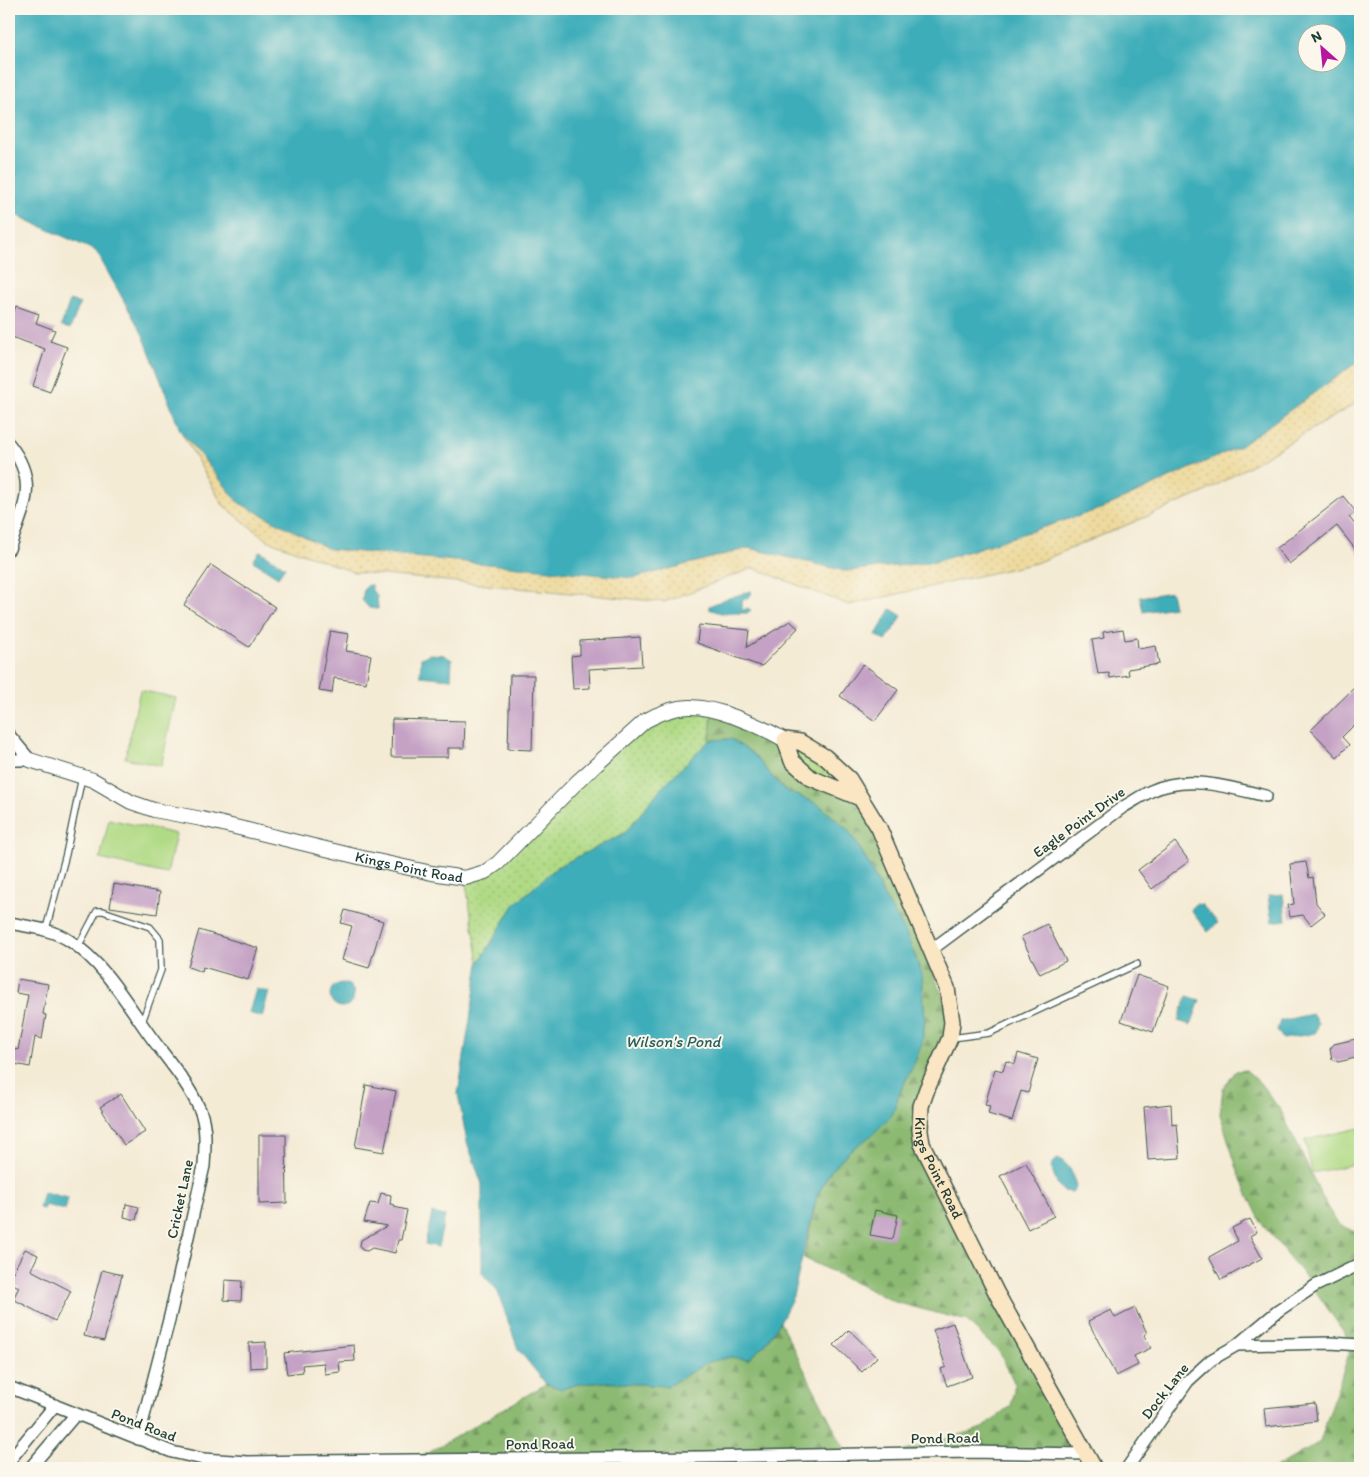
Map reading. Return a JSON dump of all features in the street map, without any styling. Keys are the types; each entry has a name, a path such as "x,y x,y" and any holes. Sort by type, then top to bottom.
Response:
{"main road":[{"name":"Kings Point Road","path":"785,740 800,742 825,757 849,779 879,828 931,950 947,988 952,1022 950,1038 927,1089 922,1106 920,1130 922,1144 996,1293 1094,1468"},
{"path":"785,740 792,761 811,778 860,798"}],"street":[{"path":"9,444 23,468 27,486 24,504 9,549"},
{"name":"Kings Point Road","path":"9,760 30,760 93,780 131,802 154,810 202,819 372,860 465,878 485,872 498,864 577,782 645,721 658,713 697,706 712,709 763,727 785,740"},
{"path":"9,736 30,760"},
{"name":"Eagle Point Drive","path":"931,950 1123,807 1152,791 1176,783 1192,782 1222,785 1266,796"},
{"name":"Cricket Lane","path":"9,923 46,930 68,940 86,952 183,1080 200,1110 205,1144 204,1166 170,1316 138,1439"},
{"name":"Dock Lane","path":"1127,1468 1188,1381 1211,1360 1237,1345 1278,1311 1315,1286 1360,1264"},
{"name":"Dock Lane","path":"1237,1345 1330,1343 1360,1345"},
{"name":"Pond Road","path":"9,1387 172,1452 203,1459 246,1465 416,1464 629,1458 705,1463 970,1452 1086,1454"},
{"path":"9,1462 55,1406"},
{"path":"30,1468 76,1414"}],"lane":[{"path":"46,930 66,854 82,777"},
{"path":"78,947 97,911 103,911 150,928 160,939 161,970 141,1024"},
{"path":"950,1038 989,1033 1137,964"},
{"path":"622,1468 629,1458"}],"green space":[{"path":"140,690 176,698 161,766 125,758"},
{"path":"712,709 710,740 661,788 625,833 557,867 514,905 479,963 465,878 485,872 645,721"},
{"path":"712,709 785,740 792,761 860,798 879,828 952,1022 920,1130 1086,1454 895,1454 983,1428 1011,1406 1015,1384 1000,1353 967,1321 895,1302 804,1258 817,1196 830,1172 848,1152 872,1135 892,1115 900,1092 915,1062 922,1043 925,1017 922,974 865,857 848,830 818,804 784,790 752,753 731,739 710,740"},
{"path":"785,740 800,742 860,798 811,778"},
{"path":"109,819 176,834 167,874 100,859"},
{"path":"1246,1070 1260,1083 1281,1111 1326,1205 1338,1224 1357,1233 1360,1232 1360,1468 1275,1468 1320,1442 1352,1344 1310,1283 1261,1222 1239,1175 1220,1114 1223,1088 1236,1071"},
{"path":"1360,1128 1360,1163 1312,1173 1305,1140"},
{"path":"780,1322 847,1454 416,1460 546,1384 562,1389 578,1384 607,1382 668,1386 708,1362 731,1357 748,1359 766,1343"}],"sand":[{"path":"1360,360 1360,401 1203,493 1036,563 849,605 753,568 664,602 353,572 267,540 223,505 180,430 239,503 634,578 749,548 846,571 935,562 1103,508 1240,446"}],"water":[{"path":"9,9 1360,9 1360,360 1240,446 1103,508 935,562 845,571 749,548 634,578 329,549 239,503 180,430 143,335 96,251 9,212"},
{"path":"70,300 80,304 70,329 61,326"},
{"path":"260,551 285,567 278,577 253,561"},
{"path":"368,585 372,585 372,591 377,595 378,609 369,608 362,600 364,589"},
{"path":"750,591 751,595 742,601 742,611 747,608 751,610 747,613 721,613 709,609 709,606"},
{"path":"1171,592 1174,607 1143,612 1140,597"},
{"path":"891,609 902,616 886,641 876,635"},
{"path":"430,654 444,655 452,660 451,679 420,676 421,658"},
{"name":"Wilson's Pond","path":"731,739 752,753 784,790 818,804 848,830 865,857 883,895 904,929 922,974 925,1017 922,1043 892,1115 872,1135 848,1152 830,1172 817,1196 793,1296 780,1322 766,1343 748,1360 731,1357 708,1362 668,1386 607,1382 578,1384 562,1389 546,1384 518,1349 497,1290 482,1273 482,1184 467,1142 458,1094 479,963 514,905 557,867 625,833 661,788 710,740"},
{"path":"1283,894 1286,920 1272,922 1268,896"},
{"path":"1197,903 1201,904 1218,923 1208,932 1191,911"},
{"path":"342,983 350,987 354,995 350,1003 342,1007 334,1003 330,995 334,987"},
{"path":"256,989 269,992 262,1017 249,1013"},
{"path":"1187,996 1200,1000 1191,1025 1178,1021"},
{"path":"1312,1014 1318,1023 1315,1033 1283,1039 1277,1030 1280,1021"},
{"path":"1059,1159 1069,1167 1073,1175 1076,1187 1072,1192 1063,1191 1055,1179 1052,1164"},
{"path":"43,1192 68,1198 65,1210 45,1205 43,1209 39,1208"},
{"path":"432,1213 445,1216 438,1247 425,1244"}],"building":[{"path":"16,306 39,314 36,323 55,330 50,341 67,347 50,392 33,386 45,349 9,336 9,324"},
{"path":"1343,496 1356,512 1349,517 1360,531 1360,555 1337,526 1289,564 1277,548"},
{"path":"211,565 275,607 249,647 184,605"},
{"path":"790,621 798,628 760,666 697,643 699,625 749,630 747,647"},
{"path":"1123,629 1125,640 1137,638 1138,649 1156,646 1159,664 1128,669 1129,675 1110,678 1109,673 1098,674 1092,640 1104,638 1103,632"},
{"path":"330,631 349,634 346,651 371,655 366,683 334,678 332,693 319,691"},
{"path":"640,637 642,666 589,669 590,688 573,689 571,656 580,655 580,641"},
{"path":"863,664 898,690 875,721 840,696"},
{"path":"510,675 534,675 532,750 508,749"},
{"path":"1360,682 1360,719 1342,737 1349,745 1337,757 1311,730"},
{"path":"392,719 465,721 464,748 448,748 448,757 391,757"},
{"path":"1175,842 1189,861 1152,889 1138,870"},
{"path":"1306,862 1309,878 1313,877 1316,903 1325,914 1311,925 1303,915 1290,917 1288,905 1294,904 1290,864"},
{"path":"114,884 160,892 157,914 110,907"},
{"path":"345,910 383,921 369,968 342,960 352,926 341,923"},
{"path":"1047,924 1066,961 1040,974 1021,937"},
{"path":"199,930 258,948 248,980 203,967 202,972 188,967"},
{"path":"1137,975 1169,986 1153,1032 1121,1021"},
{"path":"18,979 48,984 43,1014 46,1015 42,1039 35,1037 30,1067 9,1063 9,1048 18,1050 28,995 16,993"},
{"path":"1360,1038 1360,1057 1338,1062 1332,1059 1330,1049 1334,1044"},
{"path":"1018,1053 1038,1059 1028,1093 1021,1091 1012,1121 988,1114 990,1106 985,1105 995,1069 1003,1071 1006,1061 1015,1064"},
{"path":"366,1085 396,1091 384,1152 355,1147"},
{"path":"121,1094 145,1132 124,1145 100,1107"},
{"path":"1171,1104 1172,1125 1177,1124 1180,1158 1148,1160 1144,1107"},
{"path":"259,1135 286,1135 287,1203 259,1204"},
{"path":"1026,1163 1054,1216 1028,1229 1000,1176"},
{"path":"381,1193 391,1195 390,1204 395,1205 394,1207 407,1210 401,1240 398,1240 395,1253 372,1248 367,1251 362,1250 360,1246 361,1240 387,1226 364,1222 370,1203 378,1204"},
{"path":"126,1204 139,1207 136,1220 124,1217"},
{"path":"875,1210 898,1215 893,1239 870,1235"},
{"path":"1250,1219 1257,1232 1250,1236 1262,1258 1221,1280 1209,1257 1238,1241 1232,1228"},
{"path":"25,1249 38,1255 31,1270 71,1291 55,1321 13,1299 19,1287 9,1282 9,1280"},
{"path":"102,1270 122,1275 104,1341 84,1336"},
{"path":"225,1280 242,1281 241,1301 224,1300"},
{"path":"1135,1308 1147,1333 1144,1335 1151,1348 1134,1356 1138,1365 1116,1376 1088,1321 1111,1310 1115,1318"},
{"path":"953,1323 972,1377 947,1386 941,1369 946,1367 933,1330"},
{"path":"849,1330 877,1357 862,1372 834,1345"},
{"path":"266,1342 266,1367 250,1368 249,1343"},
{"path":"354,1345 355,1361 339,1362 340,1372 325,1374 324,1363 302,1365 303,1372 287,1374 284,1353"},
{"path":"1315,1403 1317,1421 1266,1427 1264,1408"}]}
